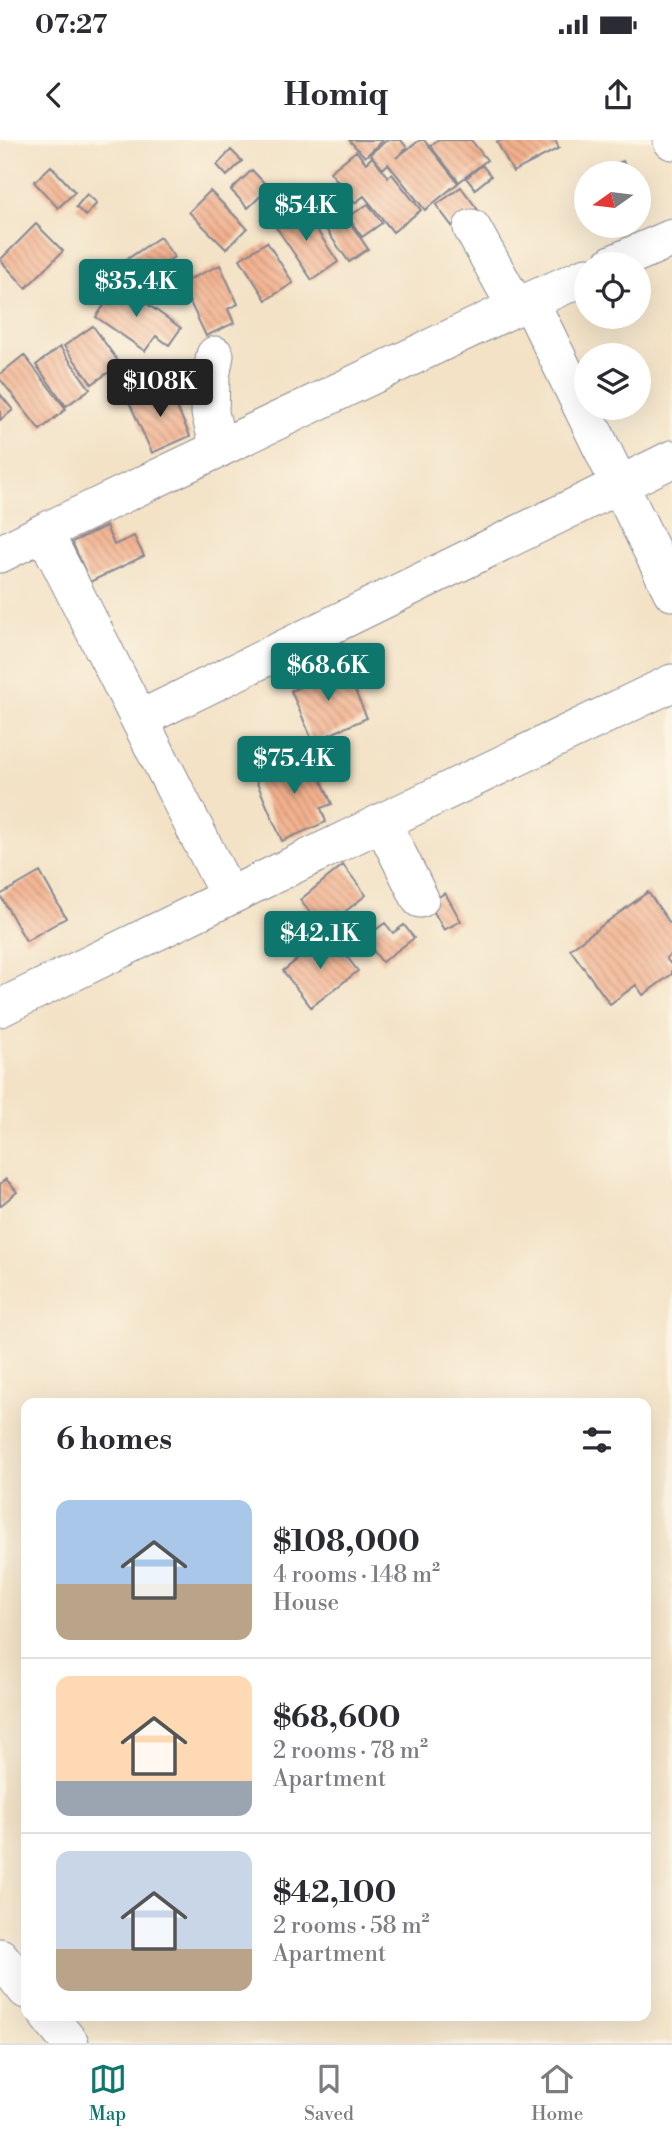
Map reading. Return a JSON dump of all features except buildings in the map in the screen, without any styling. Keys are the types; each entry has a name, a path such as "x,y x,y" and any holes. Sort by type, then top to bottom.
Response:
{"street":[{"path":"472,228 523,304 621,484 672,592"},
{"path":"640,252 672,238"},
{"path":"0,554 574,281"},
{"path":"215,355 210,413 219,449"},
{"path":"140,719 672,459"},
{"path":"44,532 229,896"},
{"path":"0,1008 672,683"},
{"path":"382,822 421,899"},
{"path":"0,1957 21,1984"},
{"path":"52,2021 70,2043"}]}
